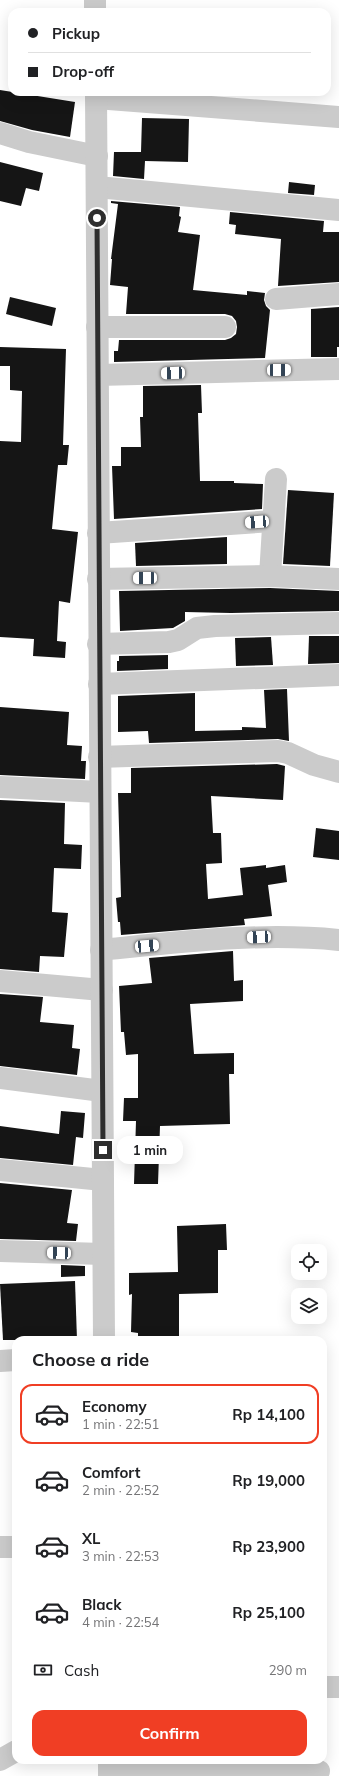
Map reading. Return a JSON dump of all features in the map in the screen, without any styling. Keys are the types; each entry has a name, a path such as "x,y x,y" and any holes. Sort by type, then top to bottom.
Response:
{"street":[{"path":"96,96 98,644 104,1336"},
{"path":"107,96 339,117"},
{"path":"0,134 29,142 97,156"},
{"path":"97,187 339,210"},
{"path":"276,299 339,294"},
{"path":"97,327 225,327"},
{"path":"98,375 339,369"},
{"path":"270,576 276,479"},
{"path":"98,533 273,521"},
{"path":"98,579 270,576 339,579"},
{"path":"98,644 169,642 178,640 197,628 216,626 339,622"},
{"path":"99,684 339,675"},
{"path":"99,757 278,751 288,753 314,765 339,772"},
{"path":"0,787 100,792"},
{"path":"101,950 193,941 259,937 313,937 339,940"},
{"path":"0,981 102,990"},
{"path":"0,1078 102,1091"},
{"path":"0,1170 103,1180"},
{"path":"0,1251 103,1254"},
{"path":"0,1361 12,1360"},
{"path":"0,1547 12,1547"},
{"path":"327,1687 339,1687"},
{"path":"0,1760 12,1753"},
{"path":"109,1770 319,1771"}],"building":[{"path":"0,90 8,91 8,96 38,96 75,102 70,137 32,130 0,121"},
{"path":"142,118 189,119 188,162 145,161 144,179 113,176 114,152 141,152"},
{"path":"0,162 43,173 39,191 26,188 21,206 0,201"},
{"path":"289,182 315,185 314,195 288,193"},
{"path":"111,201 180,207 179,216 181,217 178,232 200,235 193,290 247,295 247,291 265,293 264,300 266,306 270,310 265,358 114,362 114,351 118,351 119,340 225,340 236,334 237,327 236,321 232,316 225,314 126,314 128,287 110,285 111,259 118,204 111,203"},
{"path":"230,212 324,221 323,232 339,232 339,282 278,286 281,239 235,234 236,225 229,224"},
{"path":"10,297 56,308 52,326 6,314"},
{"path":"339,307 339,347 337,347 337,357 311,357 311,309"},
{"path":"0,347 66,349 63,445 69,445 67,465 58,465 52,529 78,532 70,603 59,601 57,641 66,642 65,658 33,656 34,639 0,637 0,441 21,442 22,391 10,390 10,366 0,366"},
{"path":"201,385 202,413 198,413 200,481 234,481 234,483 263,484 262,509 114,519 112,466 121,466 121,447 141,447 140,417 143,417 143,386"},
{"path":"288,490 334,493 330,566 283,564"},
{"path":"227,537 227,564 136,566 135,543"},
{"path":"270,588 339,591 339,611 231,613 185,612 185,621 173,628 120,631 119,591"},
{"path":"309,636 339,636 339,663 308,664"},
{"path":"271,637 273,665 236,666 235,638"},
{"path":"168,655 168,669 117,671 117,661 119,661 119,656"},
{"path":"287,689 289,741 278,739 149,743 148,731 118,732 118,696 195,693 195,731 242,730 242,727 266,728 264,690"},
{"path":"0,707 69,712 67,745 82,746 81,761 86,761 85,779 0,775"},
{"path":"277,764 285,766 283,800 211,796 213,833 221,833 222,863 206,864 208,899 243,895 240,868 266,865 266,868 285,865 287,882 268,885 272,916 244,919 245,925 121,935 120,922 118,922 116,898 121,897 118,793 131,793 131,768"},
{"path":"0,800 65,803 64,844 82,845 81,869 54,868 52,912 68,913 64,957 40,956 39,972 0,969"},
{"path":"316,828 339,831 339,860 313,857"},
{"path":"233,951 234,981 243,980 243,1001 190,1004 194,1054 234,1053 234,1074 229,1074 230,1124 160,1126 158,1184 134,1184 136,1121 123,1121 124,1098 138,1098 138,1054 126,1055 124,1032 121,1032 119,986 152,983 149,958"},
{"path":"0,994 43,997 40,1022 74,1025 72,1048 80,1049 77,1075 0,1066"},
{"path":"61,1111 85,1113 83,1138 76,1137 73,1165 0,1158 0,1126 59,1134"},
{"path":"0,1183 72,1190 67,1223 78,1224 76,1241 0,1239"},
{"path":"226,1224 227,1250 218,1250 218,1293 179,1294 179,1336 138,1336 138,1333 131,1332 132,1294 129,1295 129,1273 178,1272 177,1226"},
{"path":"61,1265 85,1266 85,1276 61,1277"},
{"path":"75,1281 77,1336 12,1336 12,1340 3,1340 0,1284"}],"route":[{"path":"97,218 98,658 103,1150"}]}
